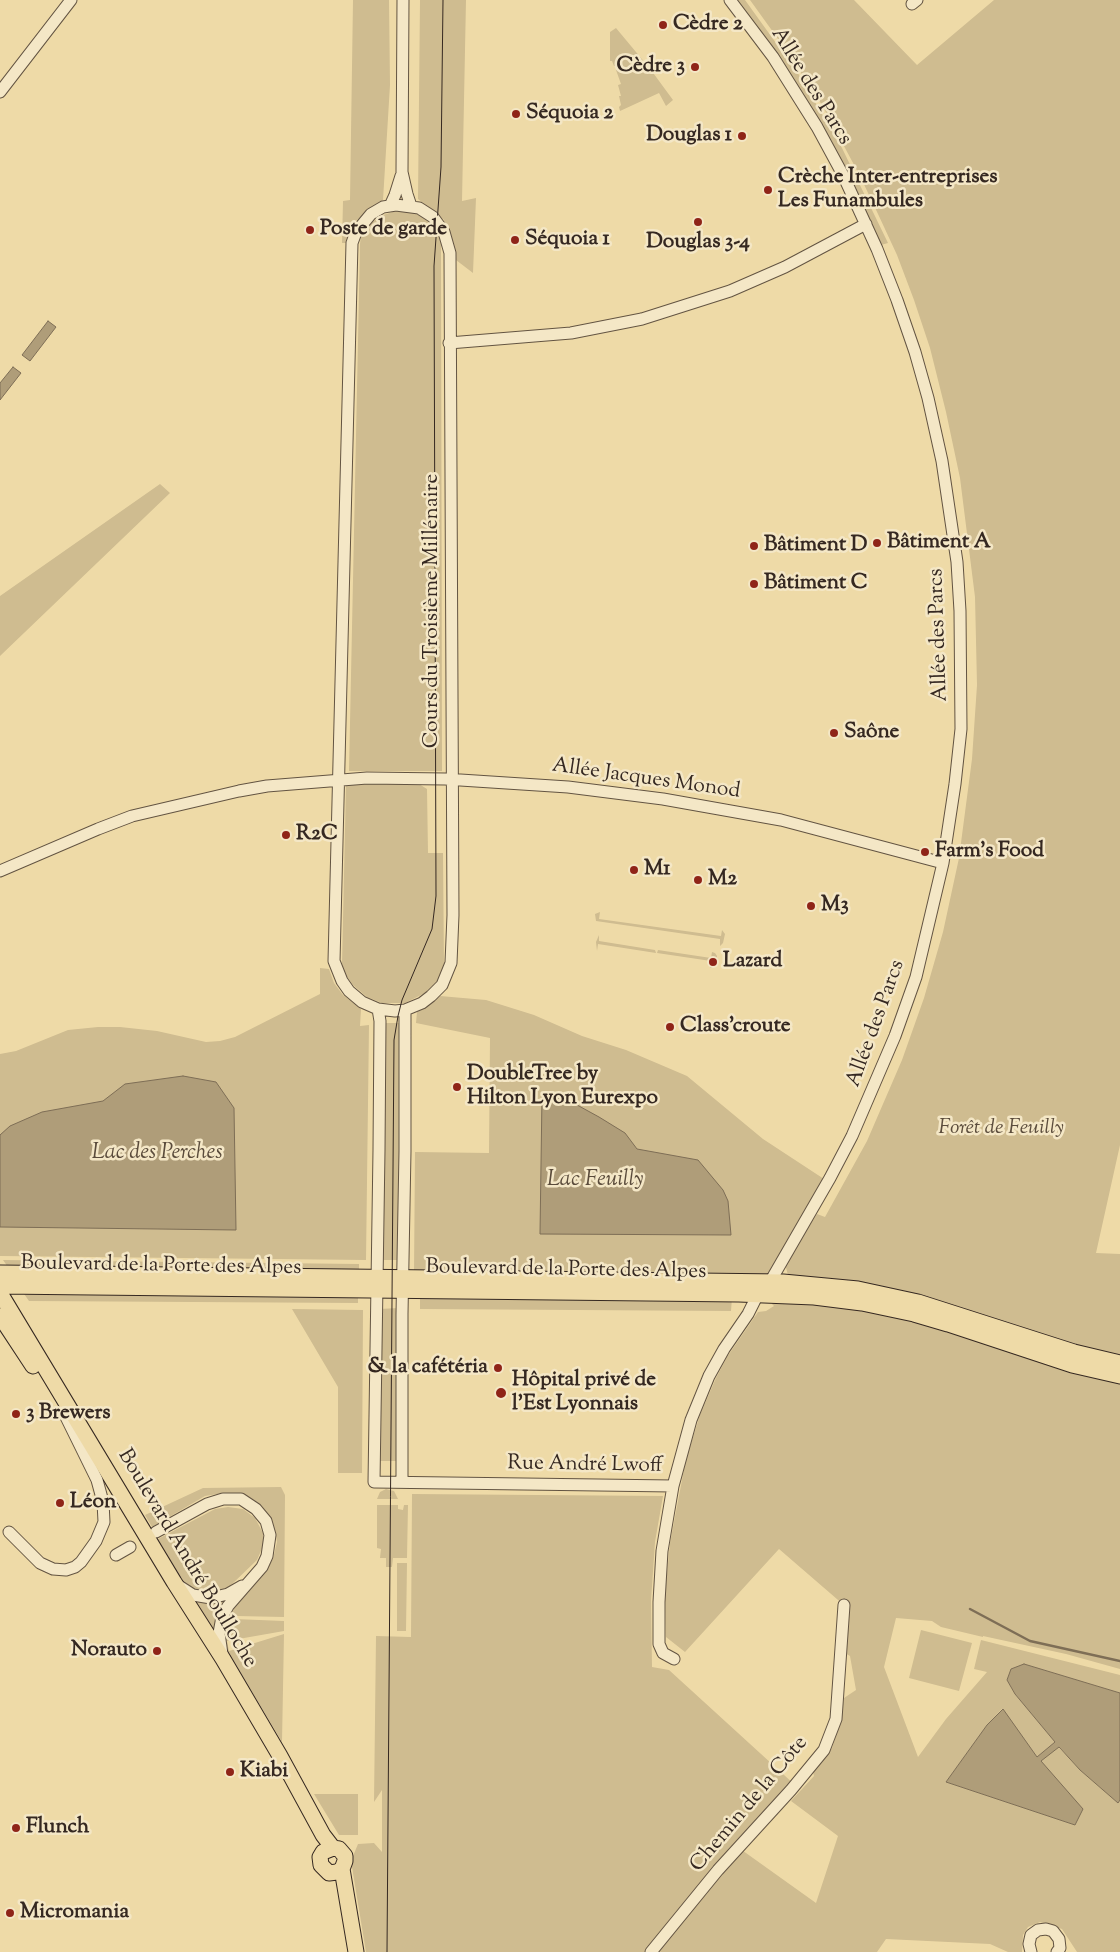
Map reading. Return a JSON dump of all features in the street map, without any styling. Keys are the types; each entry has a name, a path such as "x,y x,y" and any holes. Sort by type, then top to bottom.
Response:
{"main road":[{"name":"Boulevard de la Porte des Alpes","path":"0,1273 376,1284"},
{"name":"Boulevard de la Porte des Alpes","path":"0,1286 770,1282 858,1289 918,1302 1074,1352 1120,1363"},
{"name":"Boulevard de la Porte des Alpes","path":"404,1283 814,1297 893,1309 948,1324 1072,1365 1120,1376"},
{"name":"Boulevard André Boulloche","path":"0,1293 174,1582 223,1659 280,1756 323,1835 328,1850"},
{"name":"Boulevard André Boulloche","path":"0,1316 66,1417 221,1669 328,1850"},
{"name":"Boulevard André Boulloche","path":"339,1849 344,1856 345,1864 337,1871 324,1870 321,1865 320,1857 328,1850 339,1849"},
{"name":"Boulevard André Boulloche","path":"337,1871 349,1952"},
{"name":"Boulevard André Boulloche","path":"337,1871 356,1952"}],"street":[{"path":"0,92 71,0"},
{"path":"403,0 402,172 406,194 411,206"},
{"name":"Allée des Parcs","path":"730,0 773,57 817,127 866,224 898,300 928,398 943,469 957,562 960,602 961,729 955,784 943,863 916,977 872,1092 830,1178 770,1282 758,1294"},
{"path":"390,206 402,172"},
{"name":"Cours du Troisième Millénaire","path":"390,206 411,206 419,208 433,217 448,241 450,252 453,915 451,963 442,985 431,996 414,1007 395,1011 378,1009 362,1002 349,991 342,981 334,961 352,243 356,232 364,220 376,210 390,206"},
{"path":"449,343 571,333 642,319 746,284 785,267 866,224"},
{"name":"Allée Jacques Monod","path":"0,871 89,832 132,816 239,791 267,786 338,779 452,780 568,787 663,799 738,811 807,826 943,863"},
{"path":"376,1284 380,1030 378,1009"},
{"path":"402,1482 405,1010"},
{"name":"Rue André Lwoff","path":"376,1284 374,1482 673,1486 662,1551 659,1644 663,1653 674,1658"},
{"path":"673,1486 691,1420 709,1376 724,1349 751,1309 758,1294"},
{"path":"9,1532 40,1563 53,1569 66,1570 75,1567 82,1562 96,1541 104,1522 103,1502 97,1480 66,1417"},
{"path":"156,1532 207,1504 223,1499 241,1499 256,1509 266,1521 270,1535 267,1556 262,1567 228,1606 222,1617 219,1633 223,1659"},
{"path":"116,1555 130,1547"},
{"path":"174,1582 193,1595 211,1598 228,1594 251,1579"},
{"name":"Chemin de la Côte","path":"651,1952 718,1870 824,1750 836,1719 844,1605"},
{"path":"1031,1952 1029,1944 1032,1936 1038,1930 1046,1929 1053,1932 1059,1939 1060,1948 1057,1952"}],"green space":[{"path":"353,0 389,0 390,85 383,200 353,223 346,243 342,243 343,201 350,200"},
{"path":"420,0 466,0 462,201 476,198 473,273 456,260 444,220 418,199"},
{"path":"735,0 745,0 799,75 842,148 888,243 881,245"},
{"name":"Forêt de Feuilly","path":"750,0 854,0 917,65 994,0 1120,0 1120,1145 1096,1253 1120,1254 1120,1359 788,1275 785,1264 817,1214 825,1217 867,1141 902,1060 924,998 943,932 959,858 972,759 977,685 975,597 960,478 930,348 914,300 897,255 878,214 822,105"},
{"path":"616,28 673,100 666,106 659,93 620,111 619,96 621,96 618,85 621,84 616,70 619,69 618,65 614,66 612,61 610,61 610,32"},
{"path":"396,211 420,215 438,233 441,242 442,771 349,771 360,244 361,235 369,224 383,215"},
{"path":"160,484 170,493 0,656 0,596"},
{"path":"349,784 419,784 427,789 428,853 443,853 444,968 437,981 425,993 405,1003 382,1003 367,997 353,985 345,974 342,964 346,786"},
{"path":"600,912 599,919 721,936 722,930 725,934 723,943 720,946 720,939 596,921 595,914"},
{"path":"599,935 599,941 655,950 656,953 598,944 597,951 596,942"},
{"path":"658,950 711,958 712,952 717,956 716,964 710,968 711,961 657,953"},
{"path":"320,968 329,969 334,983 343,995 361,1009 360,1026 369,1025 366,1260 0,1256 0,1054 16,1051 68,1030 98,1027 157,1031 206,1042 235,1037 320,994"},
{"path":"440,996 486,1000 534,1015 582,1036 626,1050 687,1076 763,1139 824,1179 769,1273 766,1276 414,1274 415,1152 489,1153 490,1038 416,1023 417,1012"},
{"path":"382,1023 402,1023 400,1260 380,1260"},
{"path":"3,1260 359,1264 359,1272 10,1270"},
{"path":"782,1287 1120,1367 1120,1669 1066,1654 941,1627 932,1621 896,1618 884,1667 918,1757 946,1719 987,1672 974,1669 981,1640 1120,1675 1120,1693 1024,1664 1007,1680 1015,1694 1055,1742 1037,1757 1002,1709 987,1725 946,1782 1075,1825 1058,1782 1040,1761 1058,1747 1080,1770 1118,1803 1120,1800 1120,1952 1077,1952 1062,1929 1040,1922 1028,1927 1023,1935 1022,1952 1008,1952 990,1944 886,1939 877,1952 366,1952 352,1867 353,1856 358,1844 374,1843 382,1852 382,1790 374,1802 376,1636 411,1637 412,1494 663,1496 655,1542 651,1601 652,1667 669,1670 795,1785 739,1848 816,1903 838,1836 791,1801 814,1776 813,1772 832,1748 840,1724 844,1698 856,1690 850,1656 843,1652 845,1606 779,1549 685,1652 666,1637 665,1594 670,1543 686,1459 700,1415 727,1357 758,1312 766,1311 774,1306 772,1304"},
{"path":"22,1291 291,1297 294,1293 358,1294 358,1303 29,1301"},
{"path":"420,1295 732,1298 731,1311 420,1309"},
{"path":"399,1308 398,1461 378,1461 379,1309"},
{"path":"292,1309 363,1310 362,1473 338,1473 338,1387"},
{"path":"281,1487 285,1495 284,1617 236,1616 234,1619 284,1621 284,1631 227,1641 229,1651 284,1634 282,1742 251,1690 240,1677 225,1650 222,1636 225,1621 234,1605 273,1559 277,1542 275,1530 269,1516 262,1506 252,1499 224,1493 205,1496 152,1527 145,1515 203,1488"},
{"path":"386,1489 394,1491 398,1499 377,1499 380,1492"},
{"path":"377,1505 398,1505 398,1509 403,1510 404,1505 408,1505 407,1558 393,1558 392,1567 386,1567 386,1558 380,1558 381,1549 377,1548"},
{"path":"228,1507 243,1509 255,1518 263,1533 263,1546 257,1560 230,1586 214,1593 198,1591 185,1584 158,1539 215,1509"},
{"path":"397,1563 407,1563 406,1631 397,1631"},
{"path":"190,1595 226,1599 213,1635"},
{"path":"921,1630 972,1643 959,1691 909,1678"},
{"path":"314,1794 358,1794 358,1835 339,1835"}],"water":[{"path":"48,321 56,327 30,361 22,355"},
{"path":"13,367 21,373 0,400 0,383"},
{"name":"Lac des Perches","path":"183,1076 216,1082 234,1108 236,1230 0,1227 0,1135 10,1126 42,1112 103,1101 125,1084"},
{"name":"Lac Feuilly","path":"542,1096 568,1100 599,1117 625,1133 637,1149 698,1160 723,1190 728,1201 731,1235 540,1234"},
{"path":"1024,1664 1120,1693 1120,1800 1118,1803 1080,1770 1059,1747 1041,1761 1083,1809 1075,1825 946,1782 987,1725 1003,1709 1037,1757 1055,1742 1015,1694 1007,1680 1011,1669"}],"waterway":[{"path":"970,1609 1030,1641 1120,1661"}],"tram line":[{"path":"387,1952 394,1040 402,1000 432,929 436,896 434,266 441,167 443,0"}],"place":[{"name":"Cèdre 2","path":"663,25"},
{"name":"Cèdre 3","path":"695,67"},
{"name":"Séquoia 2","path":"516,114"},
{"name":"Douglas 1","path":"742,136"},
{"name":"Crèche Inter-entreprises Les Funambules","path":"768,190"},
{"name":"Douglas 3-4","path":"698,222"},
{"name":"Poste de garde","path":"310,230"},
{"name":"Séquoia 1","path":"515,240"},
{"name":"Bâtiment A","path":"877,543"},
{"name":"Bâtiment D","path":"754,546"},
{"name":"Bâtiment C","path":"754,584"},
{"name":"Saône","path":"834,733"},
{"name":"R2C","path":"286,835"},
{"name":"Farm's Food","path":"925,852"},
{"name":"M1","path":"634,870"},
{"name":"M2","path":"698,880"},
{"name":"M3","path":"811,906"},
{"name":"Lazard","path":"713,962"},
{"name":"Class'croute","path":"670,1027"},
{"name":"DoubleTree by Hilton Lyon Eurexpo","path":"457,1087"},
{"name":"& la cafétéria","path":"498,1368"},
{"name":"Hôpital privé de l'Est Lyonnais","path":"501,1393"},
{"name":"3 Brewers","path":"16,1414"},
{"name":"Léon","path":"60,1503"},
{"name":"Norauto","path":"157,1651"},
{"name":"Kiabi","path":"230,1772"},
{"name":"Flunch","path":"16,1828"},
{"name":"Micromania","path":"10,1913"}]}
